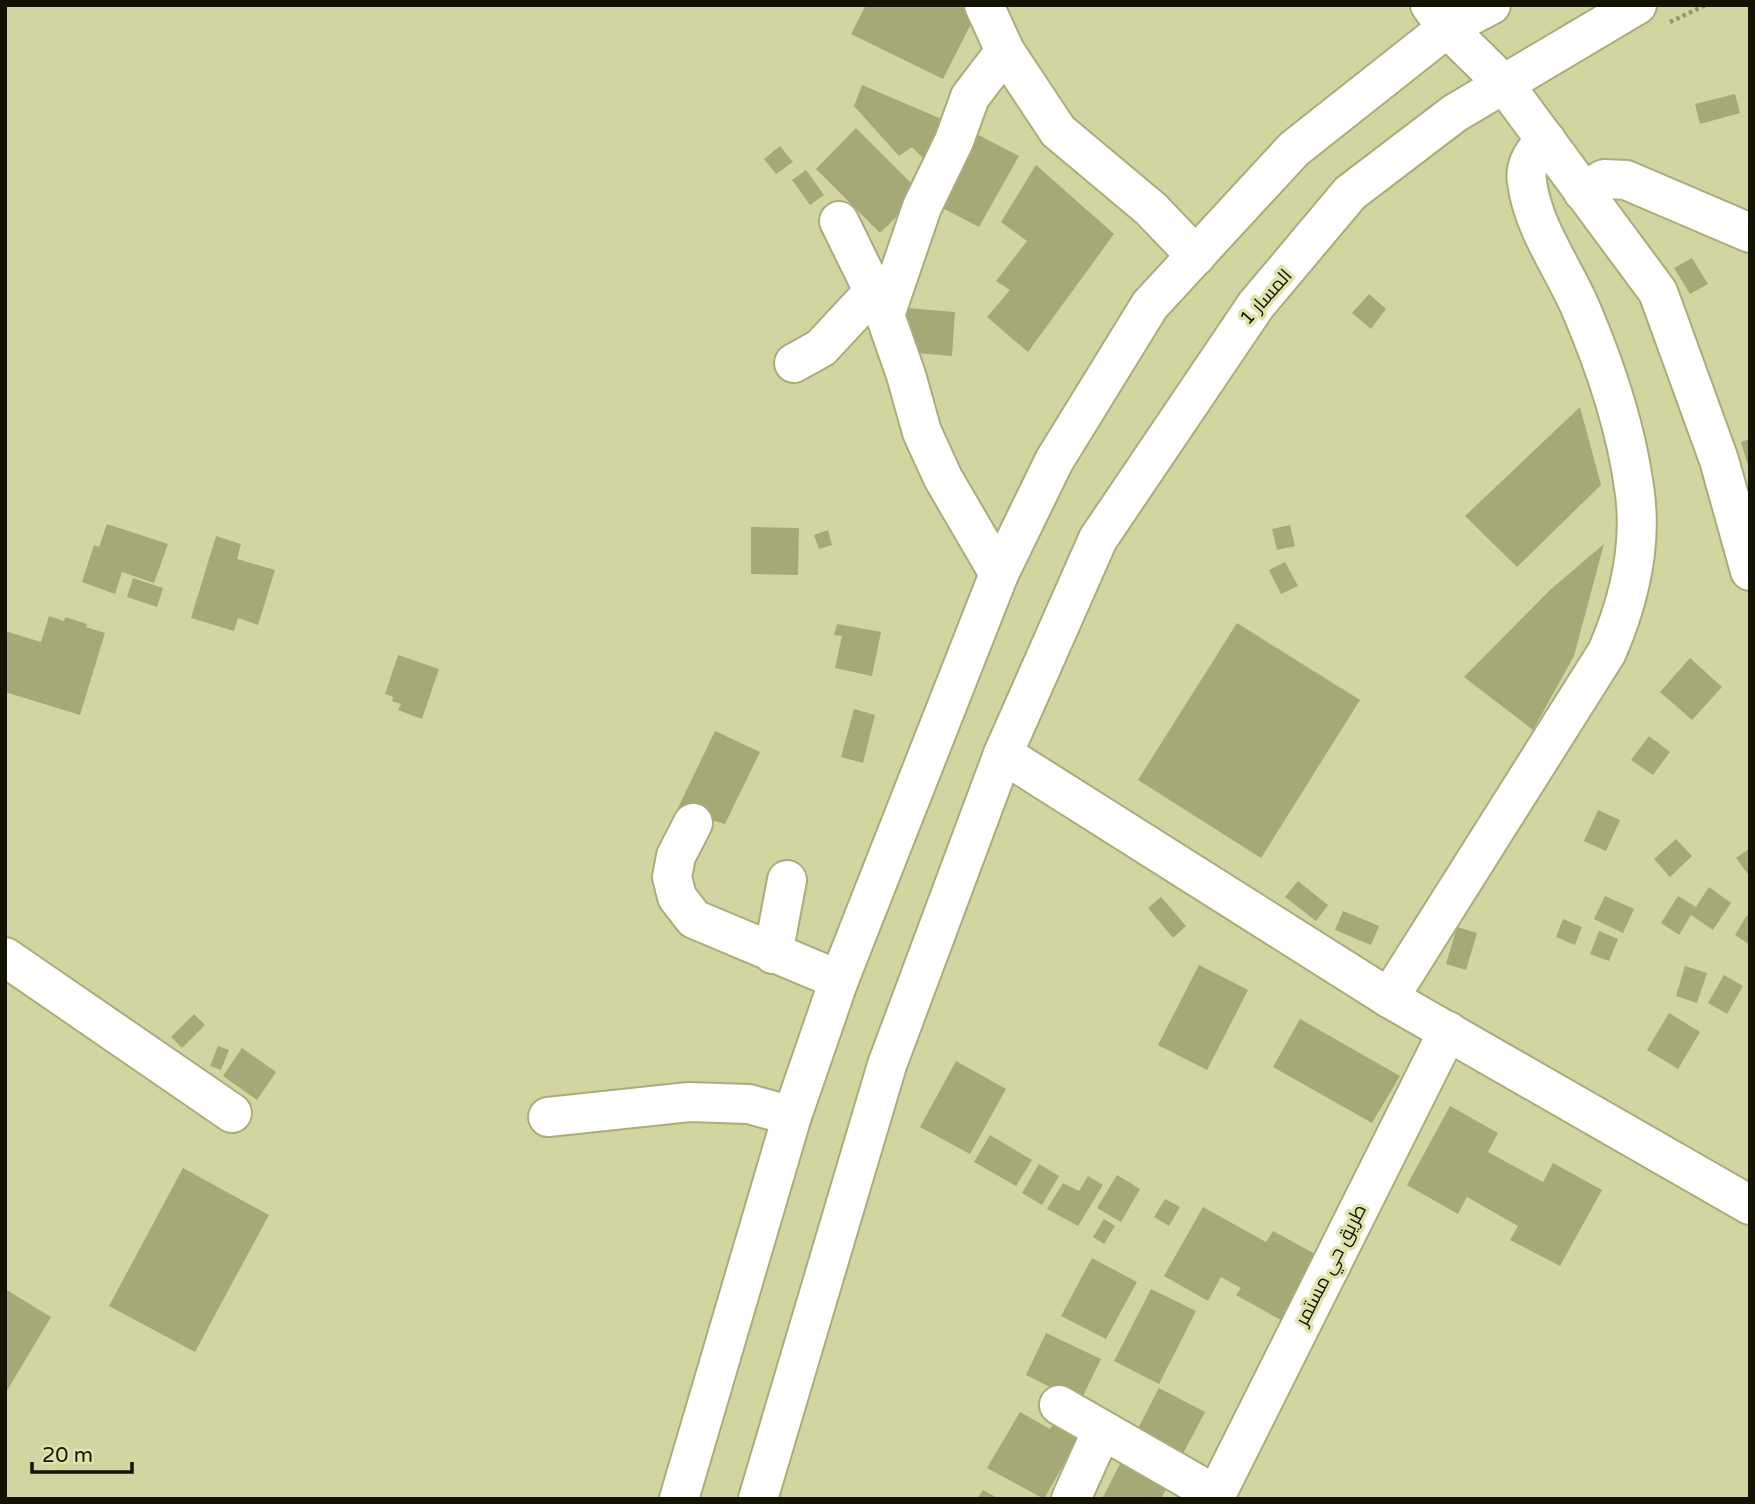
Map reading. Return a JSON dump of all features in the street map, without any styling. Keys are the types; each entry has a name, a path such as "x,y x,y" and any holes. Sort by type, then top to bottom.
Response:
{"street":[{"path":"984,5 1005,51 1058,131 1151,209 1196,256"},
{"path":"679,1499 792,1115 839,980 999,574 1054,461 1150,305 1294,149 1438,17 1491,5"},
{"path":"758,1499 887,1065 1003,754 1098,539 1256,305 1350,193 1455,113 1504,84 1648,16"},
{"path":"1438,17 1504,84 1658,292 1719,460 1750,571"},
{"path":"794,363 821,348 880,303 954,141 970,97 1005,51"},
{"path":"1389,998 1607,652 1630,588 1637,521 1628,454 1604,369 1580,307 1552,254 1526,179 1528,163 1536,149 1546,141"},
{"path":"1583,192 1604,179 1626,180 1750,233"},
{"path":"839,221 880,303 922,432 943,478 999,574"},
{"path":"1003,754 1389,998 1750,1205"},
{"path":"693,823 676,856 672,877 677,897 694,919 839,980"},
{"path":"774,954 787,880"},
{"path":"5,957 232,1113"},
{"name":"طريق حي مستمر","path":"1215,1497 1448,1031"},
{"path":"548,1117 689,1102 749,1104 792,1115"},
{"path":"1059,1405 1215,1497"},
{"path":"1070,1499 1102,1430"}],"path":[{"path":"1648,16 1706,5"}],"building":[{"path":"866,5 968,5 978,10 943,79 851,34"},
{"path":"862,85 953,124 932,167 912,147 899,156 854,106"},
{"path":"1735,94 1740,113 1700,124 1695,104"},
{"path":"856,128 921,193 880,233 816,169"},
{"path":"969,130 1019,156 979,227 931,202"},
{"path":"780,146 793,162 776,174 764,159"},
{"path":"1036,165 1114,234 1028,352 987,317 1010,290 996,281 1027,241 1001,222"},
{"path":"806,170 824,195 810,205 792,180"},
{"path":"1692,258 1708,284 1690,294 1674,268"},
{"path":"1369,294 1386,309 1371,329 1352,313"},
{"path":"907,308 955,312 952,356 904,352"},
{"path":"1580,407 1601,485 1517,567 1465,516"},
{"path":"1750,439 1750,469 1749,469 1741,442"},
{"path":"107,524 168,544 154,583 122,572 115,594 82,582 94,545 99,547"},
{"path":"1290,525 1295,546 1277,550 1272,529"},
{"path":"751,527 799,528 798,575 751,574"},
{"path":"828,530 832,545 819,549 814,535"},
{"path":"216,536 241,544 237,559 275,570 258,625 238,618 234,631 191,618"},
{"path":"1604,544 1574,656 1533,730 1464,677 1550,590"},
{"path":"1285,562 1298,586 1281,594 1269,570"},
{"path":"133,578 163,588 157,607 127,597"},
{"path":"49,616 64,621 65,617 105,633 80,715 5,692 5,631 41,642"},
{"path":"1237,623 1360,700 1261,858 1138,780"},
{"path":"837,624 881,632 872,676 835,668 842,636 834,635"},
{"path":"398,655 439,669 422,719 398,710 401,704 392,701 393,697 385,694"},
{"path":"1690,658 1722,687 1692,720 1660,692"},
{"path":"854,709 875,715 863,763 841,757"},
{"path":"715,731 760,752 725,824 677,810"},
{"path":"1649,736 1670,752 1653,775 1631,760"},
{"path":"1598,810 1620,820 1606,851 1584,841"},
{"path":"1676,839 1692,856 1670,877 1654,859"},
{"path":"1750,848 1750,877 1736,858"},
{"path":"1298,881 1328,905 1316,921 1285,897"},
{"path":"1709,887 1731,903 1713,930 1691,915 1679,935 1661,923 1678,896 1696,907"},
{"path":"1605,896 1634,909 1623,933 1594,919"},
{"path":"1161,897 1186,926 1173,938 1148,908"},
{"path":"1343,911 1379,926 1371,945 1335,930"},
{"path":"1747,915 1750,917 1750,945 1735,935"},
{"path":"1563,919 1582,927 1575,945 1556,937"},
{"path":"1457,927 1477,933 1466,970 1446,964"},
{"path":"1599,931 1618,939 1609,961 1590,954"},
{"path":"1199,965 1248,990 1207,1070 1158,1045"},
{"path":"1685,966 1707,973 1697,1003 1676,996"},
{"path":"1724,975 1743,986 1727,1014 1708,1003"},
{"path":"1669,1013 1700,1032 1678,1069 1647,1050"},
{"path":"194,1014 205,1025 182,1048 171,1037"},
{"path":"1300,1019 1400,1076 1372,1123 1273,1067"},
{"path":"218,1046 229,1050 221,1070 210,1066"},
{"path":"242,1048 276,1072 257,1100 223,1076"},
{"path":"956,1061 1006,1089 970,1154 920,1127"},
{"path":"1450,1106 1498,1133 1488,1152 1543,1182 1553,1163 1602,1190 1560,1266 1510,1240 1518,1226 1467,1197 1458,1214 1407,1185"},
{"path":"990,1135 1032,1160 1016,1186 974,1162"},
{"path":"1039,1164 1059,1176 1042,1205 1022,1193"},
{"path":"183,1168 269,1215 195,1352 109,1306"},
{"path":"1117,1175 1140,1189 1121,1222 1097,1208"},
{"path":"1088,1176 1103,1185 1078,1226 1047,1209 1063,1183 1079,1191"},
{"path":"1165,1199 1180,1207 1169,1226 1154,1217"},
{"path":"1203,1207 1266,1242 1273,1231 1326,1260 1290,1325 1236,1295 1241,1288 1221,1277 1208,1301 1164,1276"},
{"path":"1104,1219 1115,1226 1104,1244 1093,1237"},
{"path":"1092,1258 1137,1282 1106,1339 1061,1316"},
{"path":"5,1289 51,1317 5,1394"},
{"path":"1151,1289 1196,1311 1159,1384 1114,1361"},
{"path":"1046,1333 1101,1359 1080,1402 1026,1375"},
{"path":"1159,1388 1205,1412 1177,1465 1131,1442"},
{"path":"1020,1412 1050,1429 1057,1418 1082,1432 1044,1499 987,1468"},
{"path":"1123,1458 1170,1482 1161,1499 1102,1499"},
{"path":"983,1490 999,1499 977,1499"}]}
